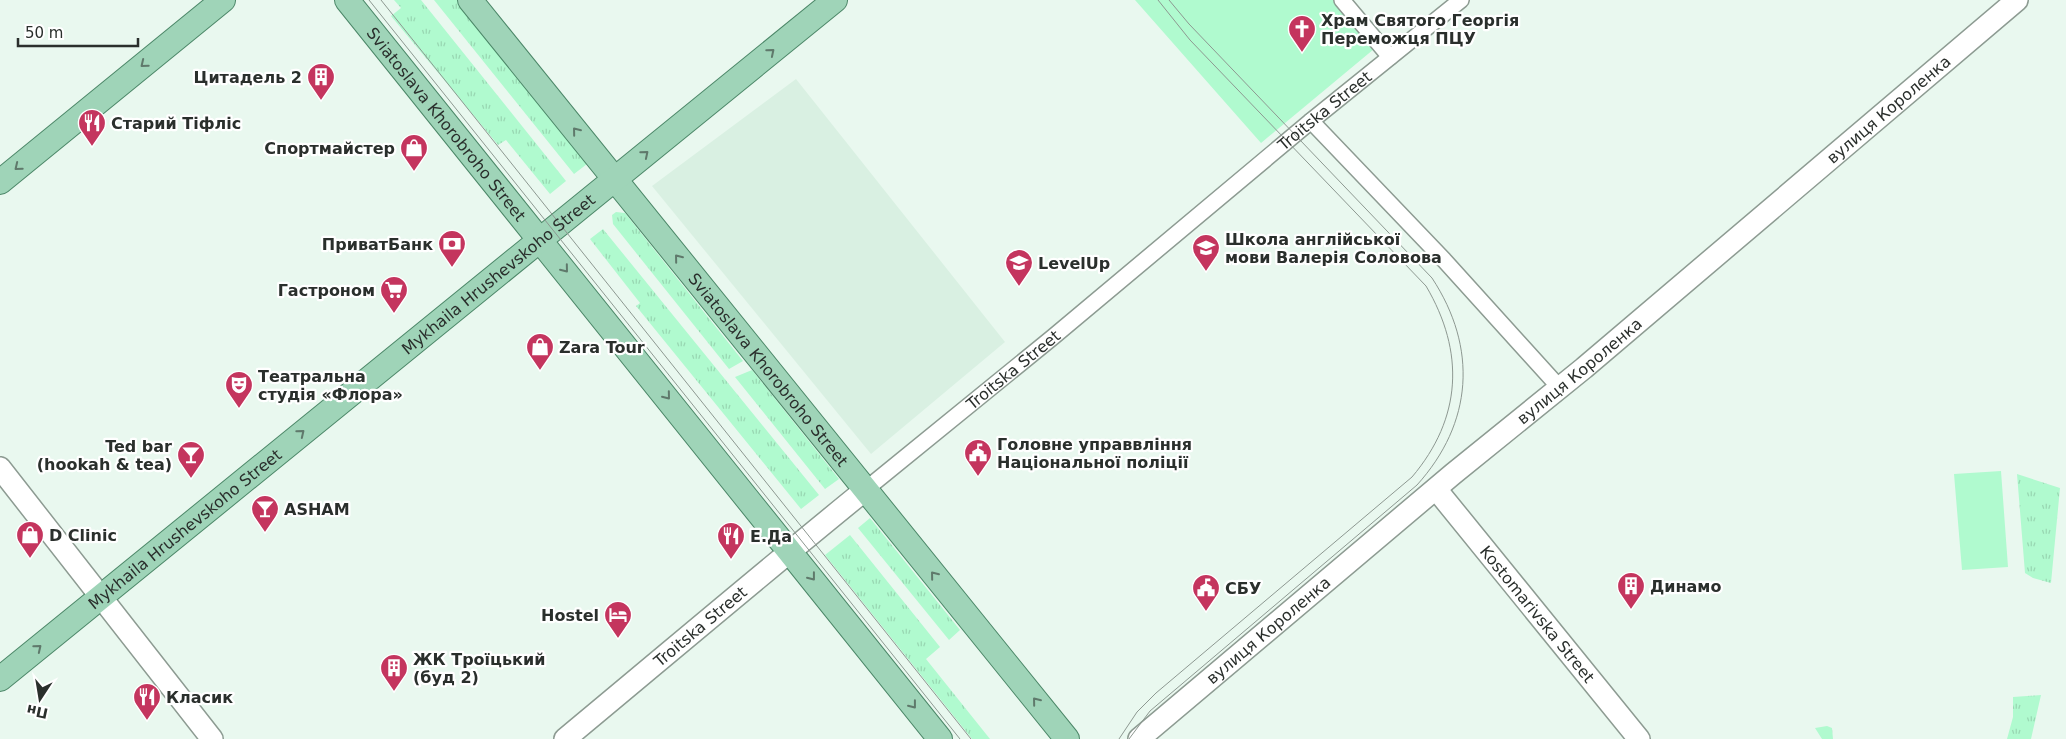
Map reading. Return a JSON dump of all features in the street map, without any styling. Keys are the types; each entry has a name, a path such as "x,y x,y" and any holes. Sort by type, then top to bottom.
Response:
{"main road":[{"path":"0,182 223,0"},
{"name":"Sviatoslava Khorobroho Street","path":"347,0 940,739"},
{"name":"Sviatoslava Khorobroho Street","path":"470,0 1066,739"},
{"name":"Mykhaila Hrushevskoho Street","path":"0,679 835,0"}],"street":[{"path":"1342,0 1390,57"},
{"name":"Troitska Street","path":"565,739 790,550 1053,338 1311,120 1461,0"},
{"name":"вулиця Короленка","path":"1139,739 1436,489 1584,368 2017,0"},
{"path":"1311,120 1444,260 1559,387"},
{"path":"0,468 212,739"},
{"name":"Kostomarivska Street","path":"1436,489 1640,739"}],"shaded area":[{"path":"796,79 1005,342 871,454 652,186"}],"green space":[{"path":"394,0 421,0 566,181 550,194 506,140 498,145 391,16 401,8"},
{"path":"434,0 458,0 587,164 574,174"},
{"path":"1135,0 1333,0 1374,49 1261,143"},
{"path":"616,212 625,213 743,361 729,369 613,224 612,215"},
{"path":"603,229 819,495 801,509 636,306 640,303 590,239"},
{"path":"752,370 839,479 825,489 735,377"},
{"path":"2001,471 2008,567 1962,570 1954,474"},
{"path":"2017,474 2060,488 2051,583 2033,578 2025,573"},
{"path":"870,518 960,630 949,640 858,528"},
{"path":"850,535 940,647 926,659 990,739 972,739 825,555"},
{"path":"2041,695 2031,739 2007,739 2013,717 2013,697"},
{"path":"1827,726 1832,728 1833,739 1822,739 1815,728"}],"tram line":[{"path":"369,0 960,739"},
{"path":"381,0 971,739"},
{"path":"1119,739 1137,712 1156,693 1412,477 1429,455 1441,432 1449,408 1452,384 1452,360 1447,335 1439,311 1426,286 1190,40 1158,0"},
{"path":"1129,739 1150,711 1417,485 1436,461 1449,436 1458,411 1463,384 1462,358 1457,331 1447,304 1432,278 1189,24 1169,0"}],"place":[{"name":"Храм Святого Георгія Переможця ПЦУ","path":"1302,53"},
{"name":"Цитадель 2","path":"321,101"},
{"name":"Старий Тіфліс","path":"92,147"},
{"name":"Спортмайстер","path":"414,172"},
{"name":"ПриватБанк","path":"452,268"},
{"name":"Школа англійської мови Валерія Соловова","path":"1206,272"},
{"name":"LevelUp","path":"1019,287"},
{"name":"Гастроном","path":"394,314"},
{"name":"Zara Tour","path":"540,371"},
{"name":"Театральна студія «Флора»","path":"239,409"},
{"name":"Головне управвління Національної поліції","path":"978,477"},
{"name":"Ted bar (hookah & tea)","path":"191,479"},
{"name":"ASHAM","path":"265,533"},
{"name":"D Clinic","path":"30,559"},
{"name":"Е.Да","path":"731,560"},
{"name":"Динамо","path":"1631,610"},
{"name":"СБУ","path":"1206,612"},
{"name":"Hostel","path":"618,639"},
{"name":"ЖК Троїцький (буд 2)","path":"394,692"},
{"name":"Класик","path":"147,721"}]}
